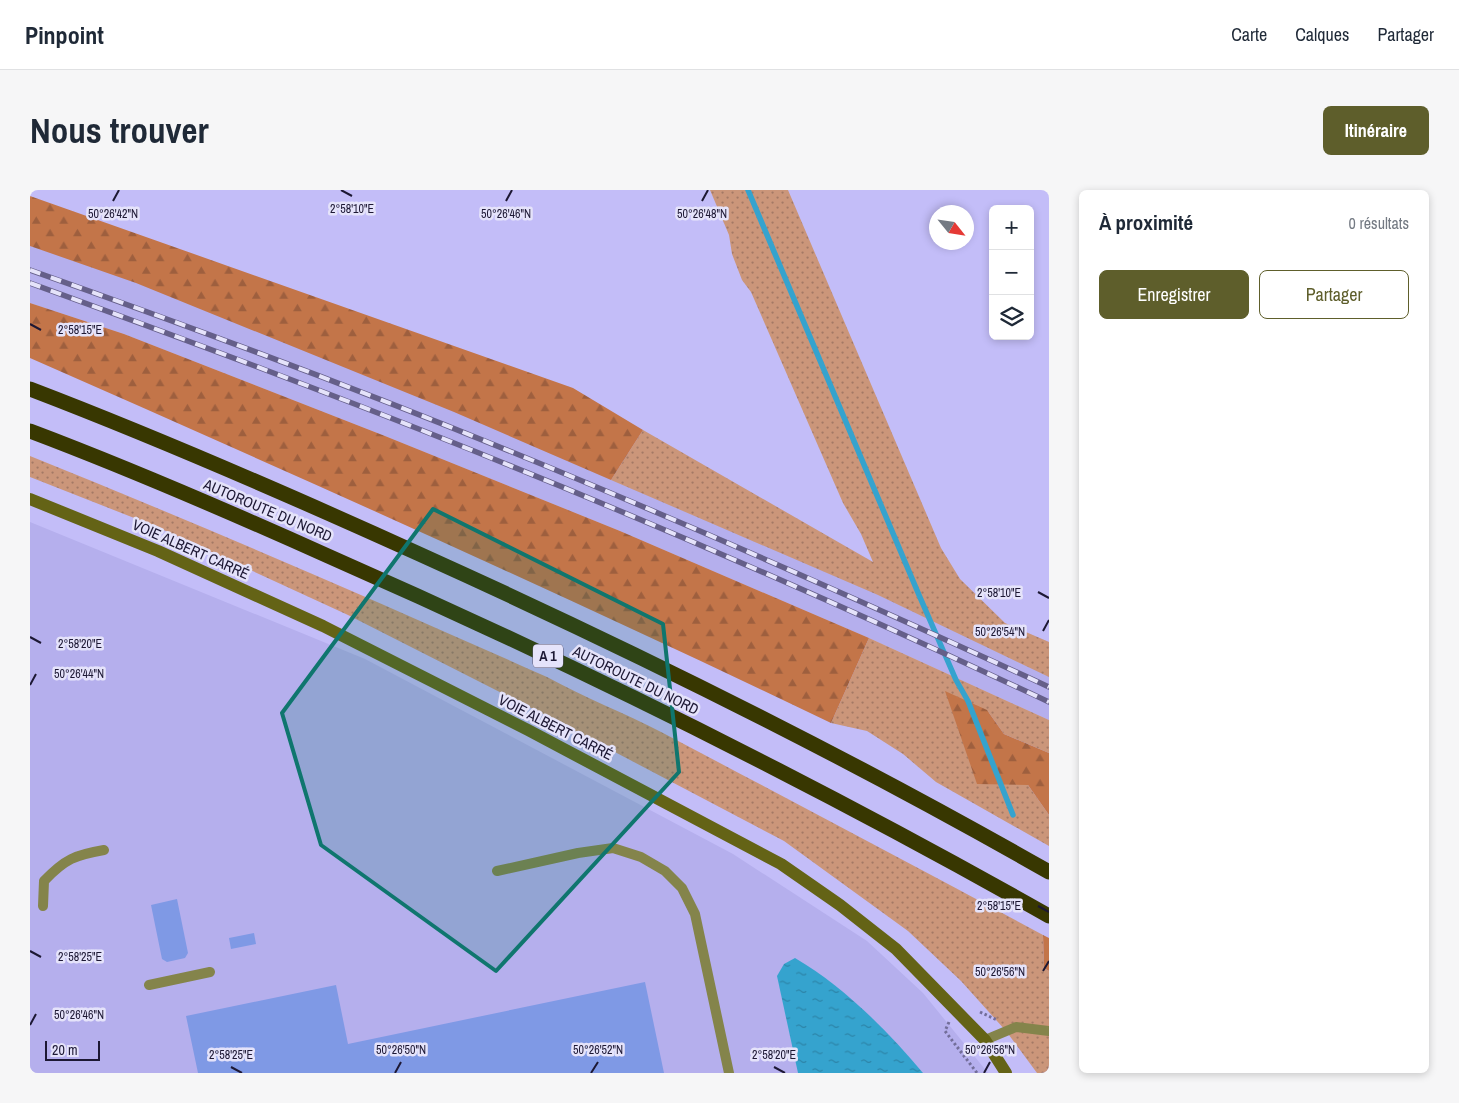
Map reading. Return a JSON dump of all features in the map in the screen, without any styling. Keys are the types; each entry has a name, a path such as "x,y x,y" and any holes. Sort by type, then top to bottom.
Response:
{"highway":[{"name":"AUTOROUTE DU NORD","path":"30,389 313,506 567,622 828,752 983,834 1049,872"},
{"name":"AUTOROUTE DU NORD","path":"30,431 266,528 543,654 793,776 1049,916"}],"street":[{"name":"VOIE ALBERT CARRÉ","path":"30,499 158,551 323,626 528,730 781,864 840,905 896,949 984,1040 1006,1073"}],"lane":[{"path":"497,871 578,853 613,848 641,857 665,871 682,888 695,914 730,1073"},
{"path":"43,906 44,880 60,864 80,854 104,850"},
{"path":"149,985 210,972"},
{"path":"984,1040 1016,1027 1049,1031"}],"path":[{"path":"949,1022 944,1031 977,1073"}],"highlighted area":[{"path":"433,509 663,624 679,772 496,971 321,845 282,713"}],"shaded area":[{"path":"710,190 788,190 941,548 960,579 1005,623 1049,642 1049,677 878,595 611,480 643,430 873,562 861,534 843,503 751,292 742,280 732,254 729,235"},
{"path":"30,228 1049,642 1049,720 869,638 620,531 385,436 124,334 30,303"},
{"path":"30,456 290,564 547,677 663,733 1043,935 1044,968 1049,971 1049,1073 1037,1073 1006,1031 961,981 908,931 784,841 535,710 348,615 157,527 30,477"},
{"path":"30,522 365,659 733,854 867,941 923,993 988,1073 30,1073"},
{"path":"869,638 1049,720 1049,753 1004,734 987,710 1028,785 1049,815 1049,846 936,782 903,754 867,731 831,723"}],"green space":[{"path":"30,196 573,388 643,430 611,480 454,412 136,283 30,246"},
{"path":"30,303 124,334 385,436 620,531 869,638 831,723 432,537 30,358"},
{"path":"945,691 987,710 1004,734 1049,753 1049,815 1028,785 977,784"},
{"path":"1043,935 1049,938 1049,971 1044,968"}],"water":[{"path":"795,958 813,969 864,1010 923,1073 798,1073 777,976 784,964"}],"building":[{"path":"177,899 188,953 185,958 167,962 162,959 151,905"},
{"path":"254,933 256,944 231,949 229,938"},
{"path":"645,982 664,1073 198,1073 186,1016 336,985 348,1044"}],"waterway":[{"path":"748,190 919,595 956,680 968,701 1013,815"}],"railway":[{"path":"30,270 272,358 512,452 782,566 1049,687"},
{"path":"30,283 329,394 575,492 779,579 1049,702"}]}
